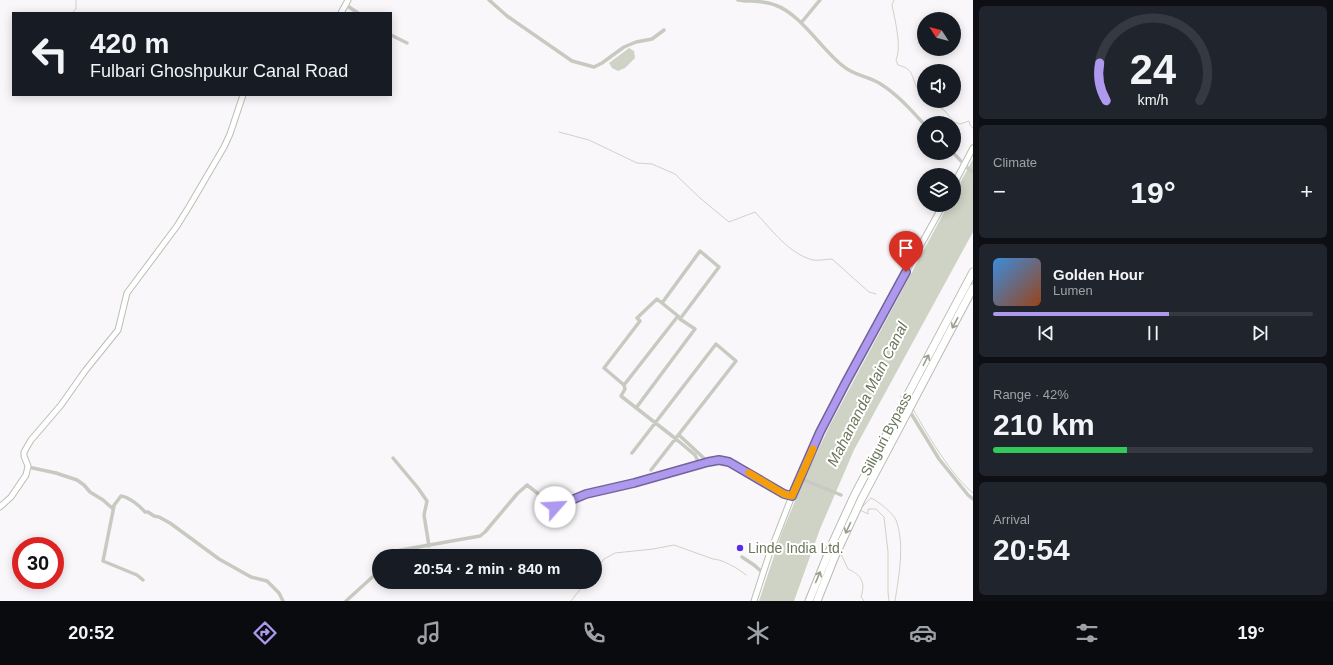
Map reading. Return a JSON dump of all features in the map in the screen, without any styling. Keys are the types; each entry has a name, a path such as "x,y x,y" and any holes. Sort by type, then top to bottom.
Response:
{"highway":[{"name":"Siliguri Bypass","path":"808,601 836,543 855,494 973,272"},
{"path":"836,543 861,500 973,288"},
{"path":"817,601 831,554"}],"street":[{"path":"489,0 507,16 572,61 594,67 624,47 636,42 652,39 664,30"},
{"path":"738,0 764,2 775,5 795,17 844,67 882,84 898,97 917,117"},
{"path":"801,23 820,0"},
{"path":"342,12 347,2 357,12"},
{"path":"392,36 407,43"},
{"path":"0,507 8,502 26,475 28,467 24,456 26,447 61,405 85,371 118,330 127,293 177,226 224,147 243,96"},
{"path":"961,173 973,148"},
{"path":"961,160 965,167 973,172"},
{"path":"754,601 792,496 820,432 852,369 939,212"},
{"path":"662,303 700,251 720,267 624,385 625,389 621,396 695,455 700,465"},
{"path":"624,385 604,368 640,320 637,318 657,299 679,318 695,329 636,408"},
{"path":"632,453 716,344 736,361 652,470"},
{"path":"901,406 909,410 940,459 968,495 973,499"},
{"path":"679,435 708,462"},
{"path":"394,458 427,501 424,515 429,546"},
{"path":"408,549 480,536 495,521 517,494 527,485 555,507 586,494 634,483 719,460 729,462 784,494 792,496"},
{"path":"28,467 56,473 77,480 90,492 103,500 108,506 112,508 114,506"},
{"path":"800,480 839,494"},
{"path":"143,580 137,575 103,561 114,506 121,496 124,496 145,512 148,512 170,523 220,559 251,578 267,581 280,593 283,601"},
{"path":"742,557 763,573"},
{"path":"346,601 372,577"}],"water":[{"path":"629,48 634,51 635,58 625,68 618,71 612,68 609,63"},
{"name":"Mahananda Main Canal","path":"973,159 973,232 854,450 820,529 794,601 759,601 782,532 806,475 831,423 944,212 961,212 961,181"}],"waterway":[{"path":"73,12 76,9 76,0"},
{"path":"894,0 892,5 898,41 898,55 896,60 898,65 911,72 917,87"},
{"path":"941,108 954,122 960,124 969,121 973,128"},
{"path":"559,132 589,140 637,163 652,164 675,174 700,198 729,222 755,212 788,247 804,257 813,260 832,259 869,292 876,294"},
{"path":"900,396 903,399"},
{"path":"913,409 932,442 948,465 956,476 973,493"},
{"path":"861,505 863,506 871,498 892,514 896,520 899,530 901,550 895,601"},
{"path":"860,510 868,514 868,509 876,509 884,517 888,552 889,601"},
{"path":"602,562 604,559 615,553 674,545 726,562 746,575"},
{"path":"841,554 848,569 856,574 863,583 861,597 864,601"},
{"path":"571,601 580,589"}],"slow traffic":[{"path":"749,473 784,494 792,496 813,449"}],"place":[{"name":"Linde India Ltd.","path":"740,548"}],"route":[{"path":"555,507 574,498 598,490 634,483 719,460 724,460 735,465 784,494 792,496 820,432 852,369 906,272"}]}
